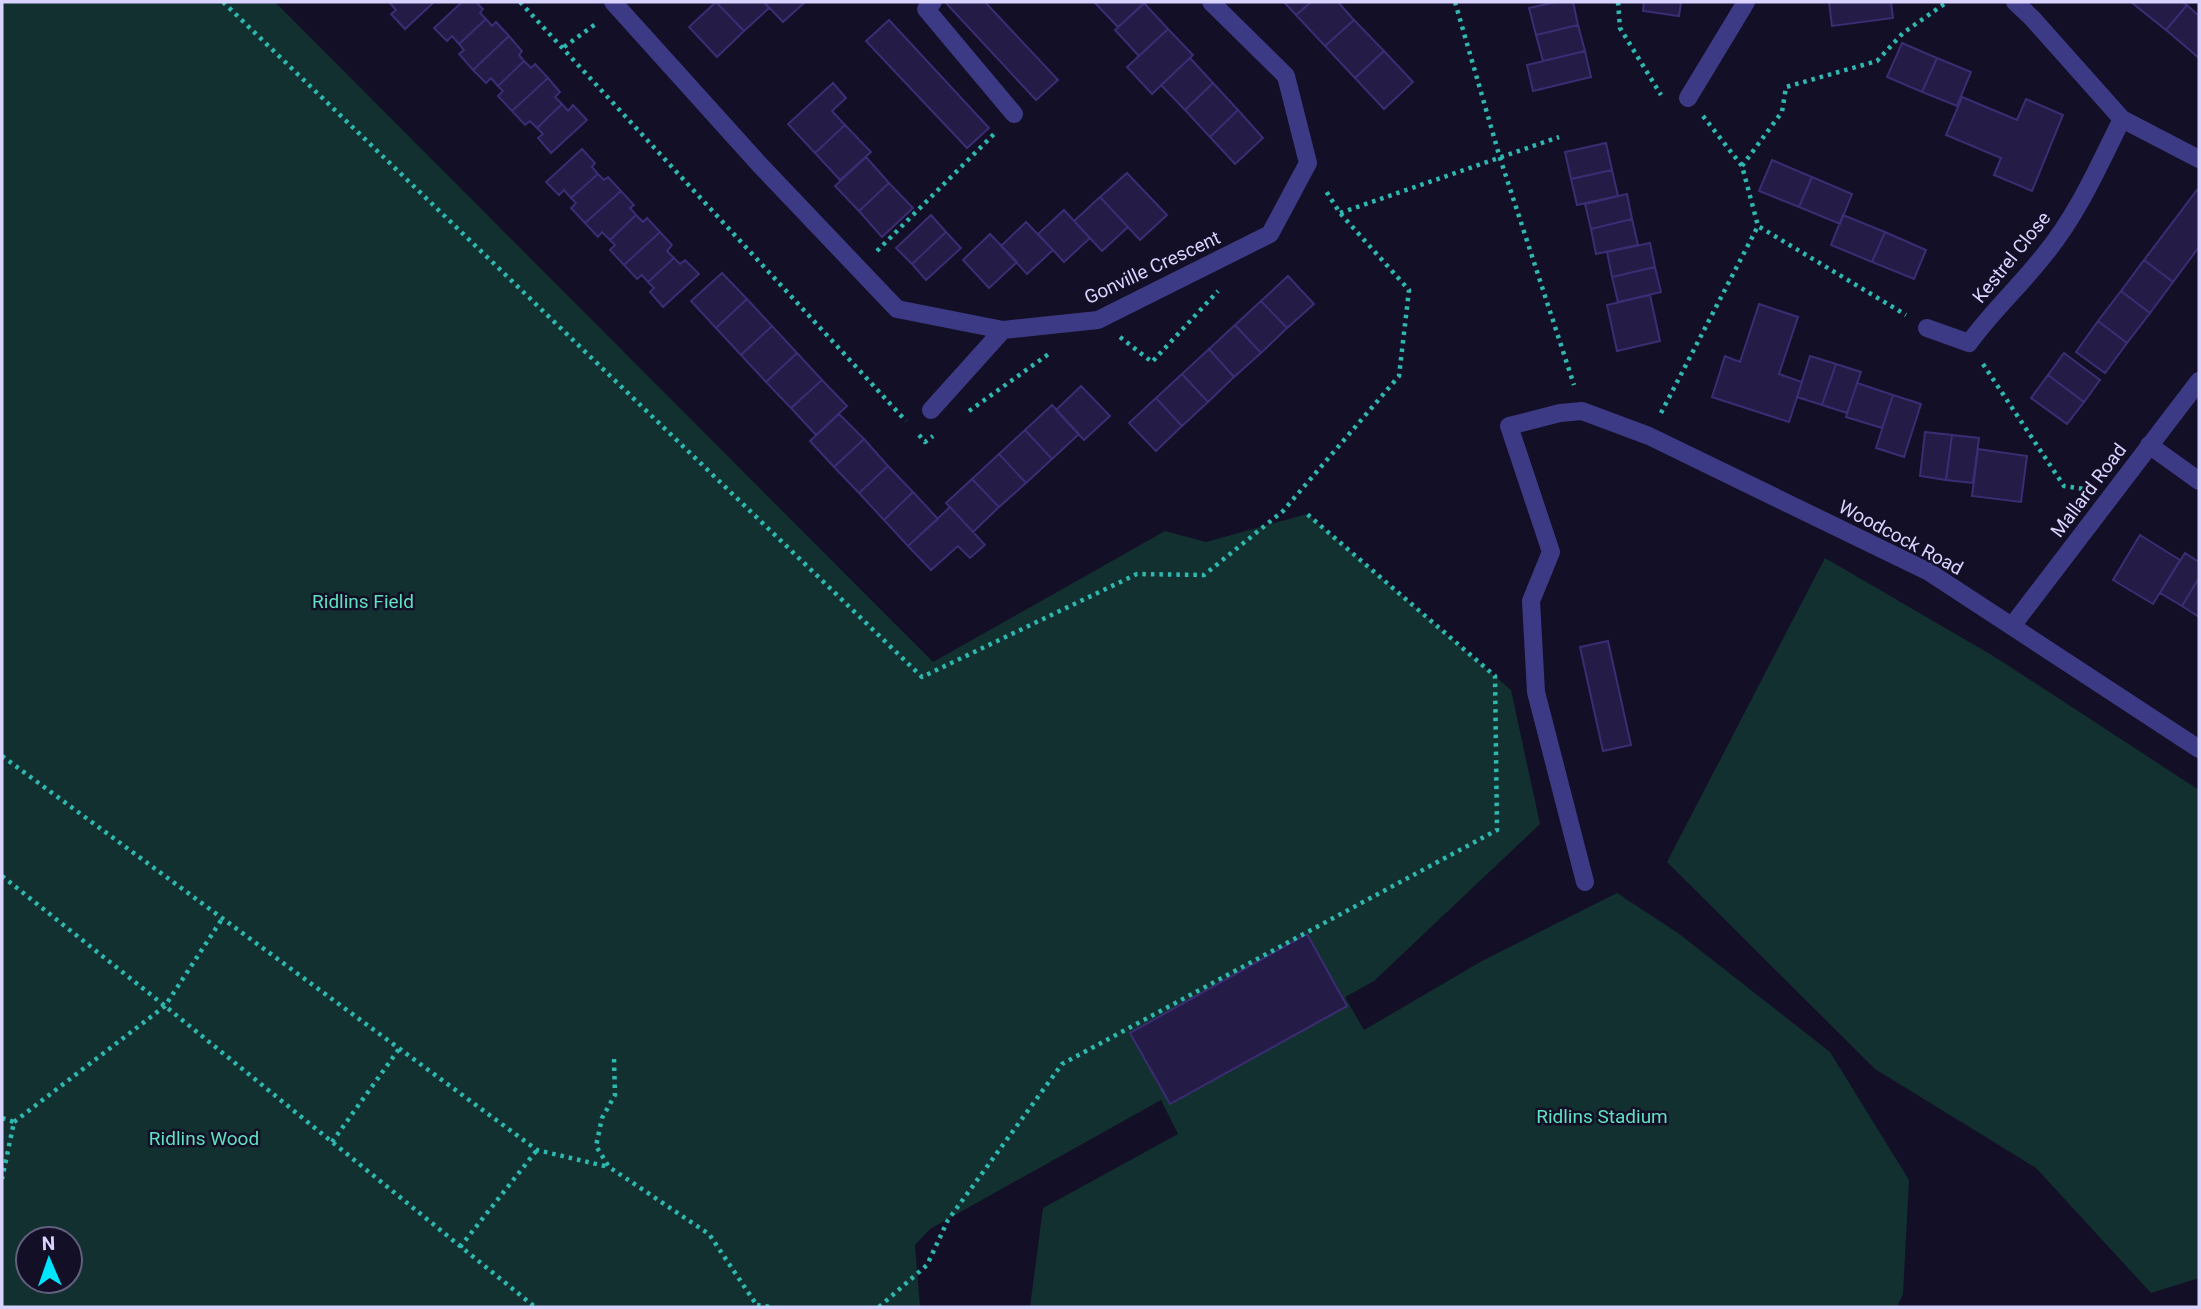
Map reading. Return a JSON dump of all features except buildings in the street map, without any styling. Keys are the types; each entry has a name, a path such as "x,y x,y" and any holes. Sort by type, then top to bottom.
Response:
{"street":[{"path":"933,2 926,9 1014,114"},
{"path":"1211,2 1286,76 1308,163"},
{"path":"1688,98 1746,2"},
{"path":"2015,2 2122,119 2199,159"},
{"name":"Gonville Crescent","path":"620,4 759,164 897,309 1003,330 1098,320 1270,234 1308,163"},
{"name":"Kestrel Close","path":"1969,343 2047,253 2081,200 2122,119"},
{"path":"1927,328 1969,343"},
{"path":"931,410 1003,330"},
{"name":"Mallard Road","path":"2012,626 2199,381"},
{"name":"Woodcock Road","path":"1585,882 1536,692 1531,601 1551,552 1509,426 1560,413 1582,411 1649,436 1929,572 2199,749"},
{"path":"2149,445 2199,481"}],"path":[{"path":"223,2 922,677 1137,574 1204,575 1283,511 1399,376 1409,289 1339,213 1308,163"},
{"path":"520,2 906,422"},
{"path":"1455,2 1500,158 1582,411"},
{"path":"1618,2 1620,28 1666,103"},
{"path":"1742,166 1782,112 1786,87 1877,61 1903,33 1947,2"},
{"path":"564,47 620,4"},
{"path":"1649,436 1758,226 1742,166 1688,98"},
{"path":"859,269 1014,114"},
{"path":"1339,213 1559,136"},
{"path":"1758,226 1927,328"},
{"path":"1098,320 1153,362 1225,284"},
{"path":"1969,343 2064,486 2112,494"},
{"path":"968,411 1055,350"},
{"path":"916,432 925,442 936,434"},
{"path":"879,1307 927,1265 948,1220 1062,1064 1497,830 1495,676 1307,514"},
{"path":"2,756 537,1150 609,1167 709,1234 756,1306 770,1307"},
{"path":"2,876 535,1307"},
{"path":"2,1179 14,1122 165,1006 222,919"},
{"path":"332,1142 399,1049"},
{"path":"609,1167 596,1146 602,1118 615,1095 614,1059"},
{"path":"2,1118 14,1122"},
{"path":"460,1247 537,1150"}],"green space":[{"name":"Ridlins Field","path":"2,2 275,2 933,662 1165,531 1206,542 1307,514 1511,690 1540,824 1374,981 1345,997 1364,1030 1482,961 1617,893 1678,933 1830,1052 1909,1180 1903,1294 1897,1307 1030,1307 1043,1208 1178,1134 1161,1100 930,1229 915,1245 920,1307 2,1307"},
{"path":"1825,558 1995,657 2199,790 2199,1278 2151,1293 2036,1168 1875,1069 1667,862"}],"park label":[{"name":"Ridlins Stadium","path":"1602,1116"},
{"name":"Ridlins Wood","path":"204,1138"}]}
